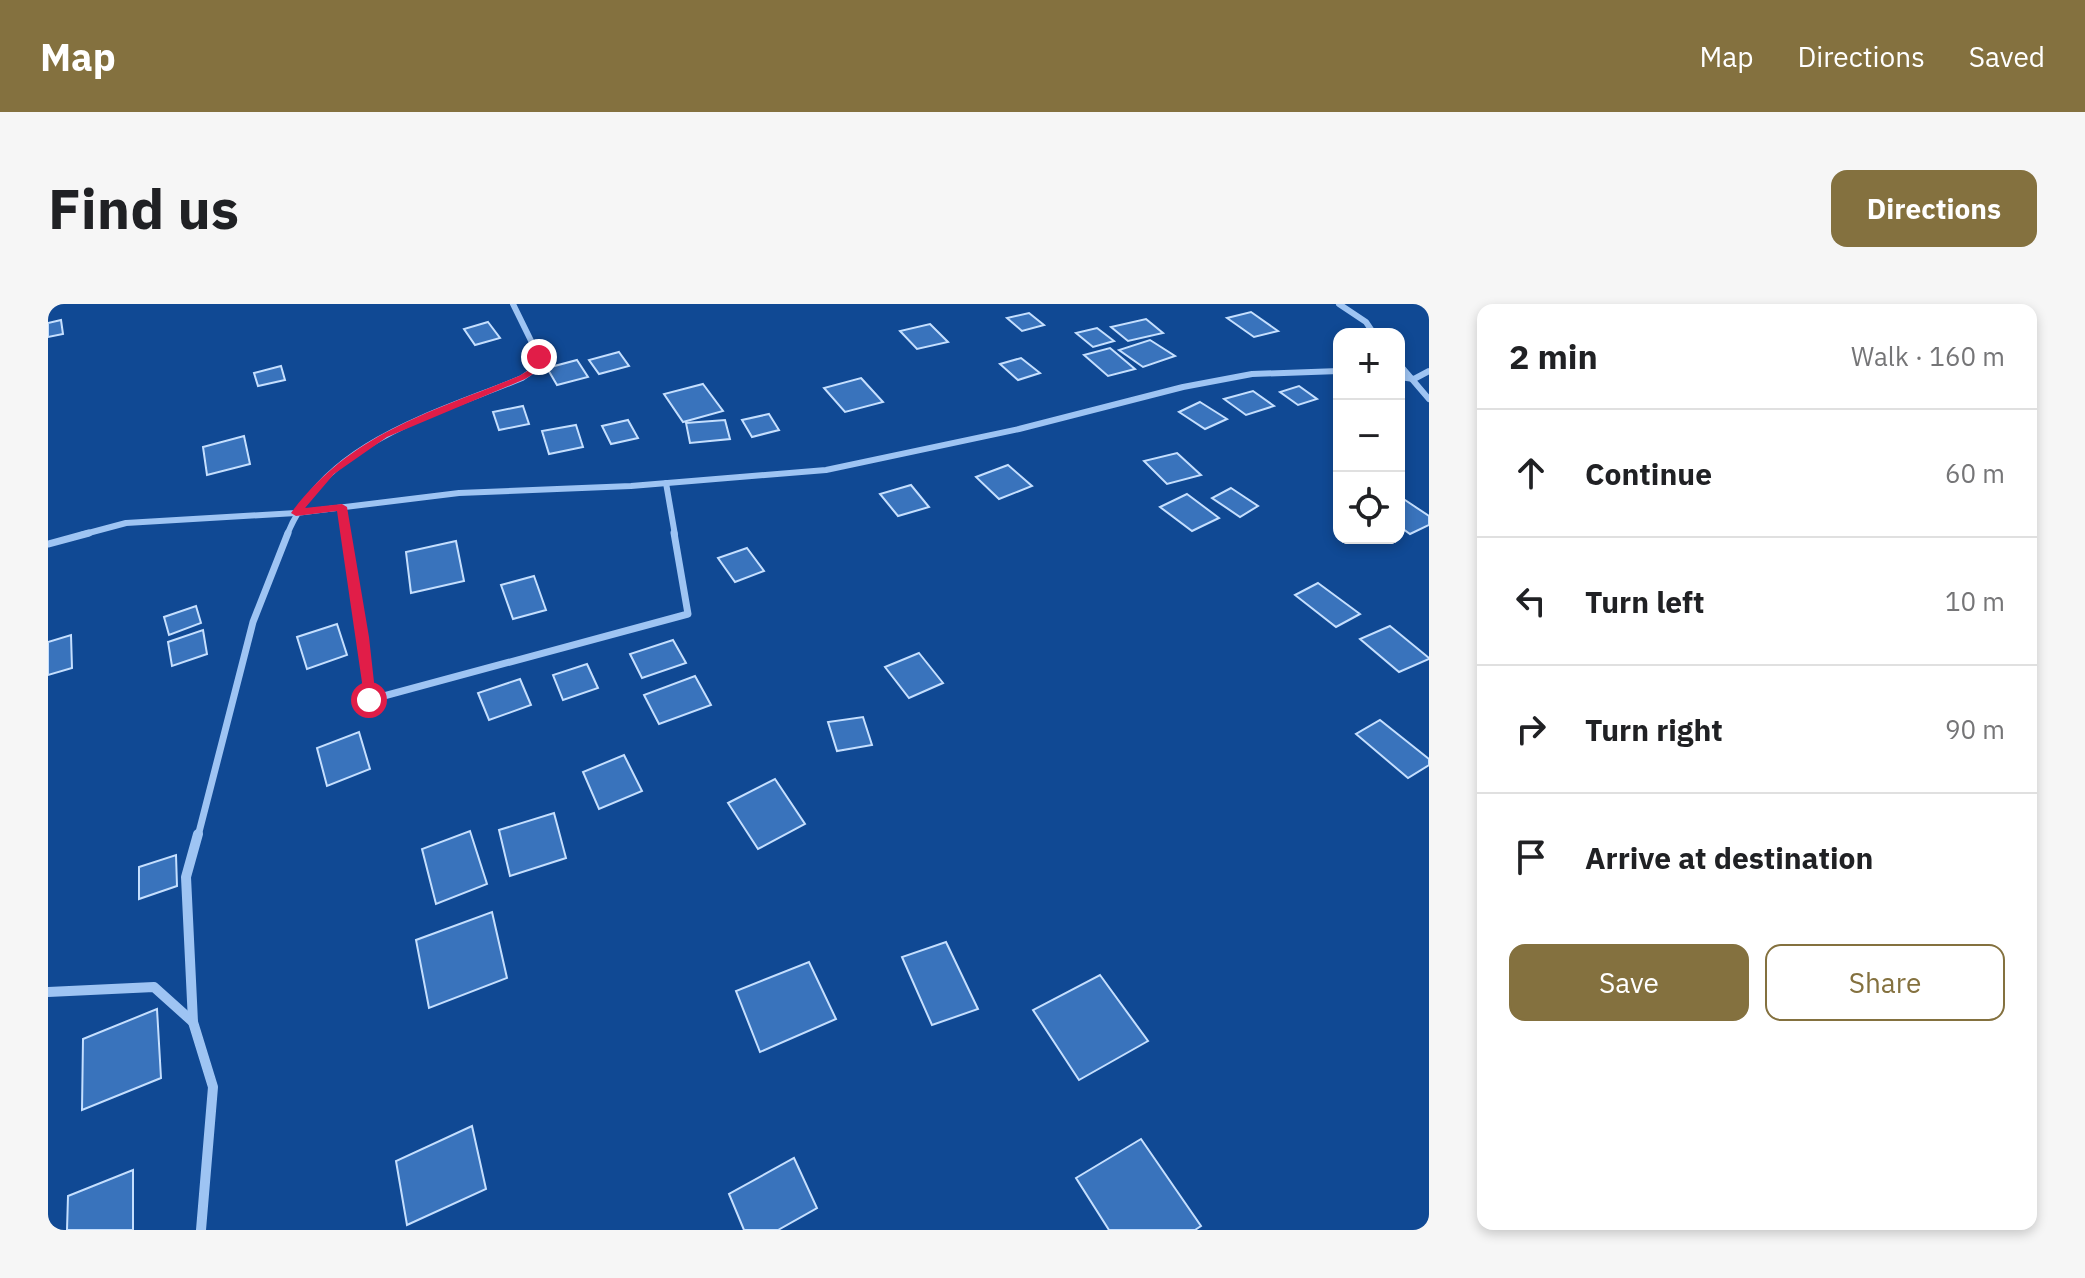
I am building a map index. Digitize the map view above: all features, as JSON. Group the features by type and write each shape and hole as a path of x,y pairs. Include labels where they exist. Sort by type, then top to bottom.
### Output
{"street":[{"path":"201,1230 213,1087 193,1022 186,877 253,622 296,513 331,472 384,435 474,399 532,371 539,357 513,304"},
{"path":"1339,304 1370,328"},
{"path":"1405,370 1429,399"},
{"path":"48,544 126,523 296,513 459,493 666,483 826,470 1019,429 1183,387 1252,374 1333,371"},
{"path":"1405,378 1414,379 1429,371"},
{"path":"342,507 363,637 369,700 688,614 666,483"},
{"path":"48,992 154,987 193,1022"}],"building":[{"path":"1251,312 1278,331 1254,337 1227,318"},
{"path":"1029,313 1044,325 1022,331 1007,318"},
{"path":"1146,319 1163,333 1128,341 1111,327"},
{"path":"61,320 63,334 48,337 48,323"},
{"path":"488,322 500,338 475,345 464,329"},
{"path":"930,324 948,342 917,349 900,331"},
{"path":"1097,328 1114,341 1093,347 1076,333"},
{"path":"1150,340 1175,356 1143,367 1119,350"},
{"path":"1110,348 1135,369 1108,376 1084,355"},
{"path":"619,352 629,366 599,374 589,360"},
{"path":"1021,358 1040,373 1018,380 1000,364"},
{"path":"577,360 588,377 557,385 547,368"},
{"path":"281,366 285,380 258,386 254,373"},
{"path":"861,378 883,402 845,412 824,388"},
{"path":"703,384 723,411 683,422 664,394"},
{"path":"1299,386 1317,399 1298,405 1280,392"},
{"path":"1253,391 1274,406 1246,415 1224,399"},
{"path":"1200,402 1227,419 1205,429 1179,412"},
{"path":"523,406 529,424 499,430 493,412"},
{"path":"769,414 779,430 752,437 742,420"},
{"path":"628,420 638,438 611,444 602,426"},
{"path":"725,420 730,439 690,443 686,423"},
{"path":"576,425 583,447 549,454 542,431"},
{"path":"244,436 250,464 207,475 203,447"},
{"path":"1177,453 1201,475 1167,484 1144,461"},
{"path":"1008,465 1032,486 999,499 976,477"},
{"path":"911,485 929,507 898,516 880,494"},
{"path":"1231,488 1258,506 1240,517 1212,498"},
{"path":"1187,494 1219,518 1192,531 1160,507"},
{"path":"1405,500 1429,516 1429,525 1410,534 1405,530"},
{"path":"456,541 464,581 411,593 406,552"},
{"path":"747,548 764,571 735,582 718,558"},
{"path":"534,576 546,610 513,619 501,585"},
{"path":"1318,583 1360,614 1336,627 1295,595"},
{"path":"196,606 201,623 169,635 164,617"},
{"path":"337,624 347,655 307,669 297,637"},
{"path":"1390,626 1429,659 1399,672 1360,639"},
{"path":"203,630 207,654 172,666 168,642"},
{"path":"71,635 72,668 48,675 48,642"},
{"path":"673,640 686,663 642,678 630,654"},
{"path":"919,653 943,683 909,698 885,667"},
{"path":"587,664 598,688 563,700 553,675"},
{"path":"695,676 711,705 659,724 644,695"},
{"path":"520,679 531,705 489,720 478,693"},
{"path":"863,717 872,745 837,751 828,722"},
{"path":"1380,720 1429,759 1429,765 1408,778 1356,734"},
{"path":"359,732 370,769 327,786 317,748"},
{"path":"624,755 642,791 599,809 583,772"},
{"path":"775,779 805,824 758,849 728,803"},
{"path":"554,813 566,858 510,876 499,830"},
{"path":"470,831 487,884 436,904 422,849"},
{"path":"176,855 177,886 139,899 139,867"},
{"path":"492,912 507,978 429,1008 416,940"},
{"path":"946,942 978,1009 932,1025 902,957"},
{"path":"809,962 836,1019 760,1052 736,991"},
{"path":"1100,975 1148,1041 1079,1080 1033,1010"},
{"path":"157,1009 161,1078 82,1110 83,1039"},
{"path":"472,1126 486,1189 407,1225 396,1161"},
{"path":"1141,1139 1201,1226 1195,1230 1109,1230 1076,1178"},
{"path":"794,1158 817,1208 778,1230 744,1230 729,1194"},
{"path":"133,1170 133,1230 67,1230 68,1196"}],"route":[{"path":"369,700 363,637 342,507 296,513 331,472 384,435 522,378 532,371 539,357"}]}
